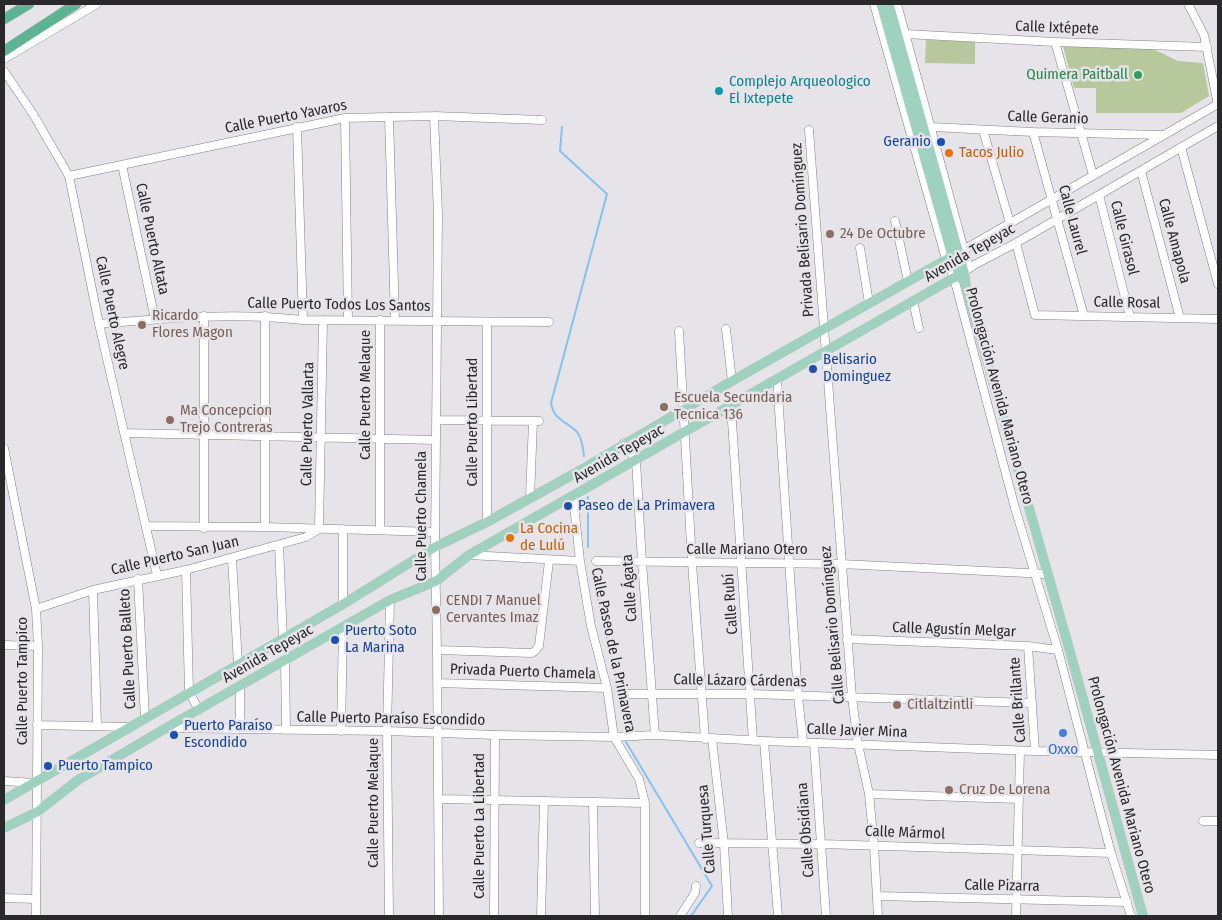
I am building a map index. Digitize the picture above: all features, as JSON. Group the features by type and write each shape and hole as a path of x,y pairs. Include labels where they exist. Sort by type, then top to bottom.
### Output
{"highway":[{"path":"4,19 29,4"},
{"path":"4,51 76,4"}],"main road":[{"name":"Prolongación Avenida Mariano Otero","path":"881,4 966,287 1143,916"},
{"name":"Prolongación Avenida Mariano Otero","path":"889,4 955,254"},
{"name":"Avenida Tepeyac","path":"4,800 342,605 434,547 486,522 581,470 624,443 955,254"},
{"name":"Avenida Tepeyac","path":"4,828 37,812 78,780 166,728 390,600 436,581 469,555 961,273"}],"street":[{"path":"4,59 98,4"},
{"name":"Prolongación Avenida Mariano Otero","path":"874,4 961,273 1015,508 1058,650 1111,852 1131,916"},
{"name":"Prolongación Avenida Mariano Otero","path":"897,4 931,127 955,254"},
{"path":"1188,4 1198,21 1207,47 1218,104"},
{"name":"Calle Ixtépete","path":"905,34 1055,42 1207,47"},
{"path":"1055,42 1093,175"},
{"name":"Calle Puerto Alegre","path":"4,71 33,114 69,176 99,324 157,575"},
{"name":"Avenida Tepeyac","path":"955,254 1218,104"},
{"name":"Calle Puerto Yavaros","path":"69,176 346,118 434,116 542,120"},
{"name":"Calle Puerto Chamela","path":"434,116 438,215 434,547 437,650 439,916"},
{"name":"Calle Puerto Melaque","path":"389,117 395,320"},
{"path":"346,118 348,320"},
{"name":"Avenida Tepeyac","path":"961,273 1218,126"},
{"path":"297,127 303,320"},
{"name":"Calle Geranio","path":"931,127 1164,135"},
{"name":"Privada Belisario Domínguez","path":"809,130 824,329"},
{"path":"983,130 1010,223"},
{"name":"Calle Laurel","path":"1033,132 1084,316"},
{"path":"1181,147 1218,284"},
{"name":"Calle Puerto Altata","path":"122,164 155,319"},
{"name":"Calle Amapola","path":"1141,171 1180,318"},
{"name":"Calle Girasol","path":"1099,195 1130,317"},
{"path":"895,221 908,281"},
{"name":"Calle Rosal","path":"1016,243 1035,315 1218,319"},
{"path":"860,248 869,303"},
{"path":"913,302 919,328"},
{"path":"204,316 204,528"},
{"name":"Calle Puerto Todos Los Santos","path":"99,324 204,316 265,316 303,320 549,322"},
{"path":"265,316 265,527"},
{"name":"Calle Puerto Vallarta","path":"320,528 323,320"},
{"name":"Calle Puerto Melaque","path":"380,320 380,530"},
{"name":"Calle Puerto Libertad","path":"486,322 486,522"},
{"path":"726,329 732,381"},
{"name":"Calle Belisario Domínguez","path":"824,329 852,697 858,744 869,794 878,916"},
{"name":"Calle Turquesa","path":"679,331 692,563 702,694 724,844 728,916"},
{"path":"777,379 798,696 803,742"},
{"name":"Calle Rubí","path":"731,406 753,740"},
{"path":"436,420 536,421 530,498"},
{"path":"124,433 436,440"},
{"path":"624,443 636,461"},
{"name":"Calle Puerto Tampico","path":"4,448 36,609 38,646 36,916"},
{"name":"Calle Ágata","path":"636,461 655,735"},
{"name":"Calle Paseo de la Primavera","path":"573,496 580,561 591,626 608,688 614,736 639,779 645,803 645,916"},
{"name":"Calle Puerto San Juan","path":"146,526 320,528 435,532"},
{"name":"Calle Puerto San Juan","path":"36,609 93,590 186,570 279,545 306,537 320,528"},
{"path":"342,529 342,605"},
{"path":"279,545 283,639"},
{"path":"469,555 580,561"},
{"path":"232,558 238,665"},
{"name":"Privada Puerto Chamela","path":"437,650 535,652 539,646 549,560"},
{"name":"Calle Mariano Otero","path":"596,561 841,564 1047,574"},
{"path":"186,570 189,692 199,710"},
{"name":"Calle Puerto Balleto","path":"138,579 146,718"},
{"path":"93,590 97,726"},
{"name":"Calle Puerto Melaque","path":"388,916 387,731 390,600"},
{"path":"341,731 343,627"},
{"name":"Calle Agustín Melgar","path":"847,639 1028,646 1058,650"},
{"path":"4,645 38,646"},
{"name":"Calle Brillante","path":"1028,646 1035,751"},
{"path":"285,661 286,730"},
{"name":"Privada Puerto Chamela","path":"437,684 608,688"},
{"path":"240,686 240,729"},
{"name":"Calle Lázaro Cárdenas","path":"628,694 751,694 1032,702"},
{"path":"37,725 129,727"},
{"name":"Calle Puerto Paraíso Escondido","path":"166,728 614,736"},
{"name":"Calle Puerto La Libertad","path":"494,735 494,916"},
{"name":"Calle Javier Mina","path":"614,736 655,735 814,743 1218,756"},
{"path":"764,741 778,916"},
{"name":"Calle Obsidiana","path":"814,743 826,916"},
{"path":"1016,916 1020,750"},
{"path":"4,781 36,782"},
{"path":"869,794 1019,799"},
{"path":"438,799 645,803"},
{"path":"541,916 544,801"},
{"path":"593,802 595,916"},
{"path":"1203,821 1218,821"},
{"name":"Calle Mármol","path":"699,843 821,844 1018,851 1111,852"},
{"path":"1117,872 1130,869"},
{"path":"680,916 695,893 696,886"},
{"name":"Calle Pizarra","path":"877,896 1127,902"},
{"path":"4,898 36,899"}],"green space":[{"path":"926,40 975,41 975,64 925,63"},
{"name":"Quimera Paitball","path":"1063,46 1153,49 1178,61 1203,63 1209,96 1181,113 1096,113 1096,88 1074,88"}],"waterway":[{"path":"562,127 560,151 607,194 551,403 555,414 579,434 584,456"},
{"path":"587,470 587,480"},
{"path":"588,497 588,547"},
{"path":"591,571 627,722"},
{"path":"626,742 712,886 691,916"}],"place":[{"name":"Quimera Paitball","path":"1138,75"},
{"name":"Complejo Arqueologico El Ixtepete","path":"719,91"},
{"name":"Geranio","path":"941,142"},
{"name":"Tacos Julio","path":"949,153"},
{"name":"24 De Octubre","path":"830,234"},
{"name":"Ricardo Flores Magon","path":"142,325"},
{"name":"Belisario Dominguez","path":"813,369"},
{"name":"Escuela Secundaria Tecnica 136","path":"664,407"},
{"name":"Ma Concepcion Trejo Contreras","path":"170,420"},
{"name":"Paseo de La Primavera","path":"568,506"},
{"name":"La Cocina de Lulú","path":"510,538"},
{"name":"CENDI 7 Manuel Cervantes Imaz","path":"436,610"},
{"name":"Puerto Soto La Marina","path":"335,640"},
{"name":"Citlaltzintli","path":"897,705"},
{"name":"Oxxo","path":"1063,733"},
{"name":"Puerto Paraíso Escondido","path":"174,735"},
{"name":"Puerto Tampico","path":"48,766"},
{"name":"Cruz De Lorena","path":"949,790"}]}
